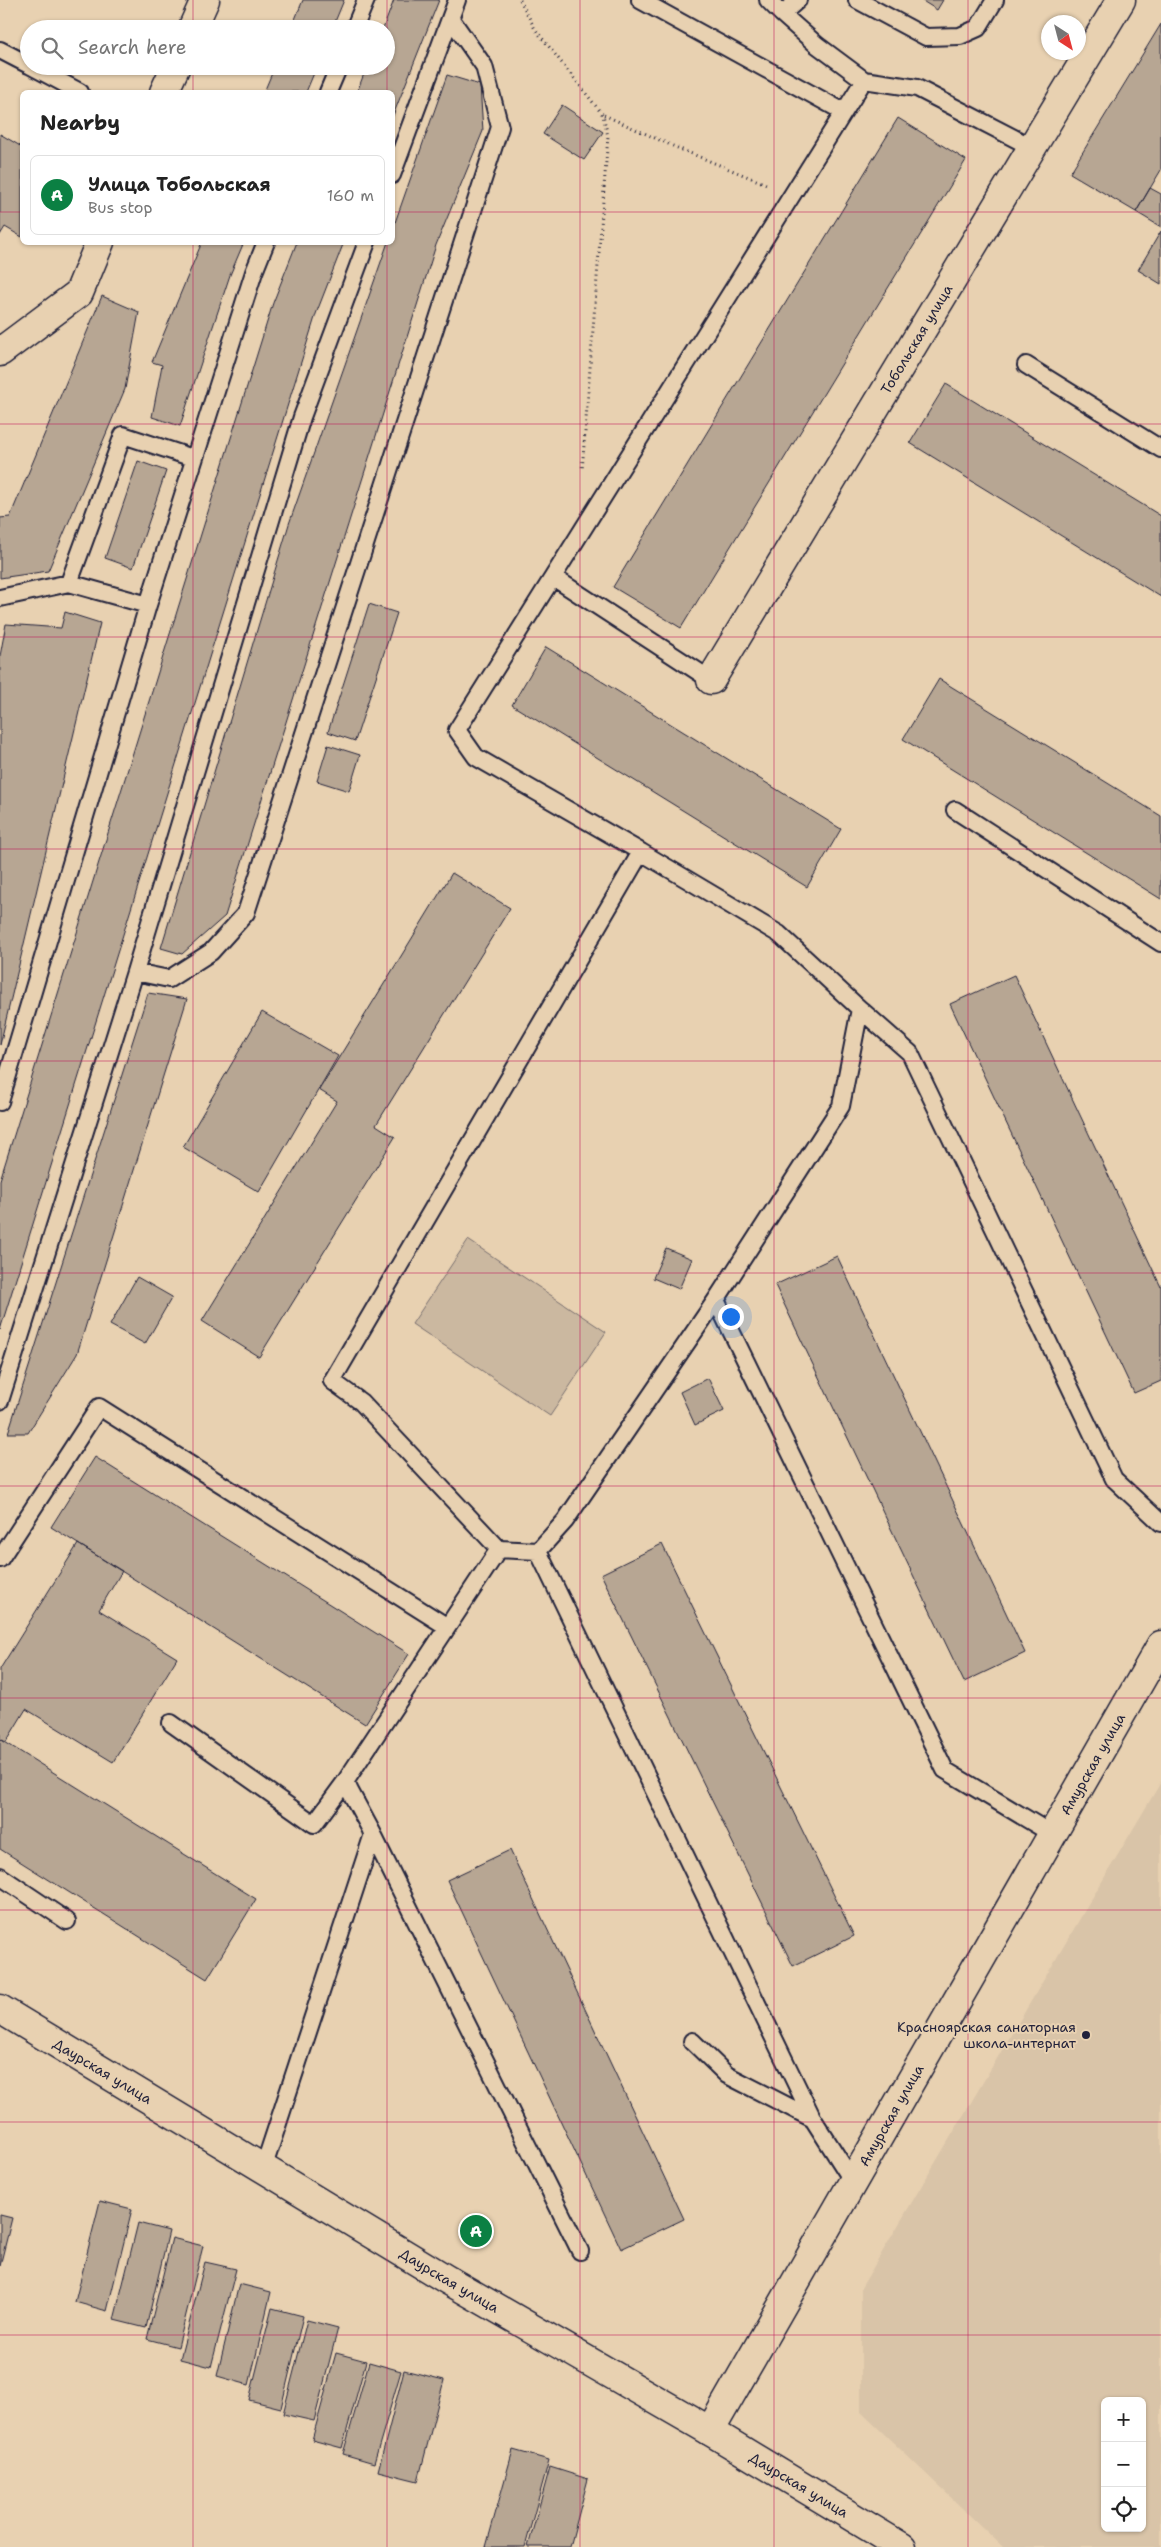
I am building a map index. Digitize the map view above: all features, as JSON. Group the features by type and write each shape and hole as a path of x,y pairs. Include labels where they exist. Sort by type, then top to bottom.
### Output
{"street":[{"path":"196,20 205,0"},
{"name":"Тобольская улица","path":"711,680 1121,0"},
{"path":"165,90 172,75"},
{"path":"0,352 79,293 99,245"},
{"name":"Амурская улица","path":"710,2431 852,2180 1161,1645"},
{"name":"Даурская улица","path":"0,2009 446,2279 710,2431 902,2547"}],"lane":[{"path":"358,20 366,0"},
{"path":"395,167 457,0"},
{"path":"640,0 844,112"},
{"path":"768,0 817,45 864,80 917,88 1033,148"},
{"path":"782,14 798,0"},
{"path":"856,0 926,37 960,36 978,28 995,0"},
{"path":"135,972 169,980 211,952 246,913 500,127 484,66 451,19"},
{"path":"0,50 20,61"},
{"path":"47,75 76,90"},
{"path":"329,90 335,75"},
{"path":"864,80 457,730 476,757 778,934 910,1052 1114,1479 1161,1523"},
{"path":"0,1102 193,458 254,272 265,245"},
{"path":"0,1401 135,972 302,417 366,245"},
{"path":"1026,365 1161,449"},
{"path":"69,582 123,435 193,458"},
{"path":"553,577 711,680"},
{"path":"0,598 69,582 148,605"},
{"path":"955,810 1161,944"},
{"path":"538,1551 499,1549 361,1402 332,1381 641,852"},
{"path":"538,1551 565,1521 716,1300 841,1106 860,1009"},
{"path":"716,1300 945,1770 1052,1834"},
{"path":"0,1559 99,1407 446,1626"},
{"path":"171,1723 314,1824 346,1782 446,1626 499,1549"},
{"path":"538,1551 813,2119 852,2180"},
{"path":"346,1782 580,2251"},
{"path":"263,2169 373,1834"},
{"path":"0,1876 68,1920"},
{"path":"692,2041 727,2075 813,2119"}],"path":[{"path":"520,0 535,29 603,115 608,136 580,478"},
{"path":"603,115 675,147 791,194"}],"shaded area":[{"path":"468,1240 606,1332 550,1416 412,1324"},
{"name":"Красноярская санаторная школа-интернат","path":"1161,1782 1161,2547 1003,2547 861,2412 861,2288"}],"building":[{"path":"303,0 344,0 336,20 295,20"},
{"path":"394,0 439,0 395,110 395,90 358,90 364,75 395,75 395,20 386,20"},
{"path":"921,0 943,0 937,10"},
{"path":"1161,24 1161,170 1136,212 1070,173"},
{"path":"271,75 313,75 307,90 265,90"},
{"path":"447,75 480,85 483,131 436,245 225,916 182,954 161,948 289,524 387,245 395,245 395,222"},
{"path":"562,105 603,132 584,160 543,134"},
{"path":"898,118 966,160 681,628 613,587"},
{"path":"0,134 20,146 20,236 5,227 0,235"},
{"path":"1150,188 1161,194 1161,227 1136,212"},
{"path":"1161,231 1161,284 1138,270"},
{"path":"201,245 243,245 230,275 180,426 152,417 162,365 152,362"},
{"path":"296,245 343,245 316,314 0,1330 0,1180 273,303"},
{"path":"102,296 139,312 125,389 48,571 0,578 0,518 10,517"},
{"path":"946,384 1161,516 1161,597 910,443"},
{"path":"138,461 166,471 133,568 105,558"},
{"path":"369,604 397,613 355,741 328,732"},
{"path":"65,612 100,623 0,1045 0,656 6,624 61,628"},
{"path":"546,647 841,829 807,887 512,705"},
{"path":"939,679 1161,816 1161,899 903,739"},
{"path":"328,745 360,755 349,791 317,781"},
{"path":"452,873 510,908 376,1125 395,1137 259,1357 202,1321 337,1101 319,1090"},
{"path":"1014,975 1161,1287 1161,1381 1134,1393 950,1004"},
{"path":"148,993 187,999 77,1354 28,1433 8,1433"},
{"path":"262,1012 338,1056 259,1192 183,1147"},
{"path":"666,1248 692,1259 679,1289 653,1278"},
{"path":"837,1256 1025,1653 964,1682 775,1285"},
{"path":"137,1277 172,1297 145,1344 110,1325"},
{"path":"708,1378 724,1411 695,1425 680,1392"},
{"path":"95,1457 409,1654 365,1724 51,1527"},
{"path":"78,1544 122,1571 99,1610 177,1658 113,1762 26,1709 6,1742 0,1739 0,1669"},
{"path":"662,1544 854,1936 793,1966 601,1574"},
{"path":"0,1739 256,1899 207,1979 0,1849"},
{"path":"510,1850 684,2219 621,2249 447,1880"},
{"path":"100,2201 132,2209 107,2311 75,2302"},
{"path":"0,2215 12,2218 0,2266"},
{"path":"138,2223 169,2231 146,2328 114,2320"},
{"path":"172,2238 203,2246 178,2347 147,2339"},
{"path":"205,2262 236,2269 211,2367 180,2359"},
{"path":"239,2284 271,2292 249,2385 217,2376"},
{"path":"272,2308 303,2316 281,2408 249,2400"},
{"path":"307,2320 338,2328 314,2421 283,2414"},
{"path":"336,2353 366,2361 342,2448 312,2440"},
{"path":"369,2362 401,2371 374,2463 343,2454"},
{"path":"404,2370 444,2380 418,2481 378,2471"},
{"path":"513,2450 549,2460 525,2547 486,2547"},
{"path":"550,2467 588,2479 570,2547 528,2547"}],"place":[{"name":"Красноярская санаторная школа-интернат","path":"1086,2035"},
{"name":"Улица Тобольская","path":"476,2231"}]}
